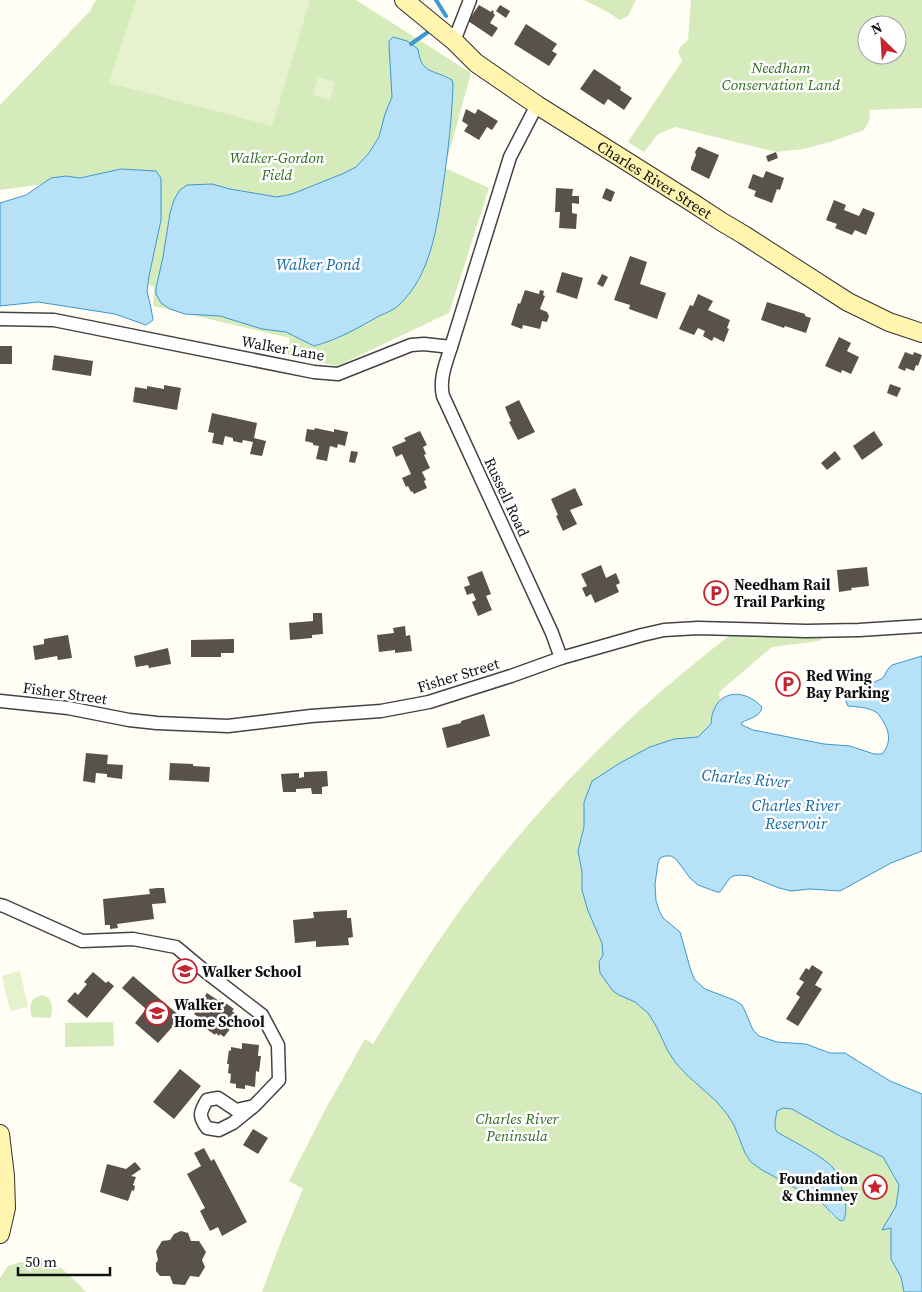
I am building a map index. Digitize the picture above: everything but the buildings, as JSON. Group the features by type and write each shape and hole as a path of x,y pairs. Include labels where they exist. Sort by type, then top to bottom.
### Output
{"street":[{"name":"Charles River Street","path":"404,0 454,41 476,63 537,105 848,302 889,322 922,333"},
{"path":"454,41 470,0"},
{"path":"451,347 510,157 537,105"},
{"name":"Walker Lane","path":"0,319 54,320 314,372 338,374 411,345 424,344 451,347"},
{"name":"Russell Road","path":"451,347 442,377 443,396 552,633 561,658"},
{"name":"Fisher Street","path":"0,701 68,708 129,720 157,723 214,726 243,724 381,711 412,706 446,697 561,658 664,630 698,628 806,631 922,626"},
{"path":"0,905 82,941 132,939 176,947 262,1015 278,1045 280,1080 254,1106"},
{"path":"0,1134 5,1176 6,1208 0,1234"}],"green space":[{"name":"Walker-Gordon Field","path":"96,0 356,0 471,73 445,168 489,188 449,313 337,366 287,355 290,338 153,306 154,287 22,238 52,183 0,190 0,105 90,11"},
{"path":"136,0 310,0 272,126 109,83"},
{"path":"584,0 636,0 628,16 620,20"},
{"name":"Needham Conservation Land","path":"691,0 922,0 922,108 869,110 869,121 864,130 803,149 776,152 675,127 658,134 644,152 628,142 682,61 678,52 681,46 688,40"},
{"path":"318,77 335,82 330,100 313,95"},
{"name":"Charles River Peninsula","path":"734,632 829,633 819,641 772,647 719,692 720,700 713,711 711,724 698,738 674,739 620,763 584,815 584,827 578,850 582,872 582,890 588,911 602,943 609,984 613,991 635,1002 648,1013 675,1062 727,1114 751,1162 825,1205 833,1217 844,1220 846,1203 833,1168 815,1154 777,1132 775,1125 777,1111 783,1108 792,1109 838,1135 883,1157 899,1184 896,1206 882,1230 891,1228 891,1259 901,1277 904,1292 262,1292 303,1189 289,1181 324,1112 365,1039 373,1044 461,909 546,804 641,709"},
{"path":"20,971 28,1007 10,1011 2,976"},
{"path":"42,995 46,996 50,1001 51,1017 32,1017 31,1004 35,998"},
{"path":"113,1022 114,1046 65,1047 65,1023"},
{"path":"33,1258 41,1258 55,1264 86,1292 0,1292 0,1278 8,1266"}],"water":[{"name":"Walker Pond","path":"393,37 407,41 418,49 425,67 452,80 453,84 448,148 435,234 419,280 410,293 392,310 339,337 314,346 286,332 262,329 220,316 185,314 170,309 161,303 156,294 156,288 170,213 179,191 187,185 212,184 277,197 292,194 356,167 369,153 379,137 392,97 389,41"},
{"path":"121,169 156,171 161,178 161,220 147,291 153,320 146,325 115,314 38,302 0,306 0,203 26,195 51,178 66,176 80,178"},
{"name":"Charles River Reservoir","path":"922,656 922,851 891,863 840,891 810,889 791,891 749,876 740,875 733,876 720,892 717,892 698,885 690,878 676,859 671,856 660,858 655,884 656,901 659,910 663,918 680,932 695,980 705,989 742,1005 753,1030 759,1036 777,1042 806,1044 830,1053 845,1053 890,1081 922,1094 922,1292 904,1292 901,1277 891,1259 891,1228 882,1230 896,1206 899,1185 883,1157 838,1135 792,1109 783,1108 777,1111 775,1125 777,1132 815,1154 835,1171 846,1210 844,1220 841,1221 819,1201 751,1162 727,1114 675,1062 648,1013 635,1002 613,991 600,973 599,962 603,955 602,943 588,911 582,890 582,872 578,851 584,827 584,802 592,781 650,747 674,739 698,737 711,724 716,705 729,695 745,696 754,700 762,707 757,715 741,723 753,730 824,744 850,746 874,754 882,754 887,746 888,738 887,729 881,717 869,709 848,706 844,696 846,693 860,689 883,678 892,665"}],"waterway":[{"path":"436,0 446,16"},
{"path":"411,44 428,32"}],"place":[{"name":"Needham Rail Trail Parking","path":"716,593"},
{"name":"Red Wing Bay Parking","path":"788,684"},
{"name":"Walker School","path":"185,971"},
{"name":"Walker Home School","path":"157,1013"},
{"name":"Foundation & Chimney","path":"875,1187"}],"water label":[{"name":"Charles River","path":"746,778"}]}
